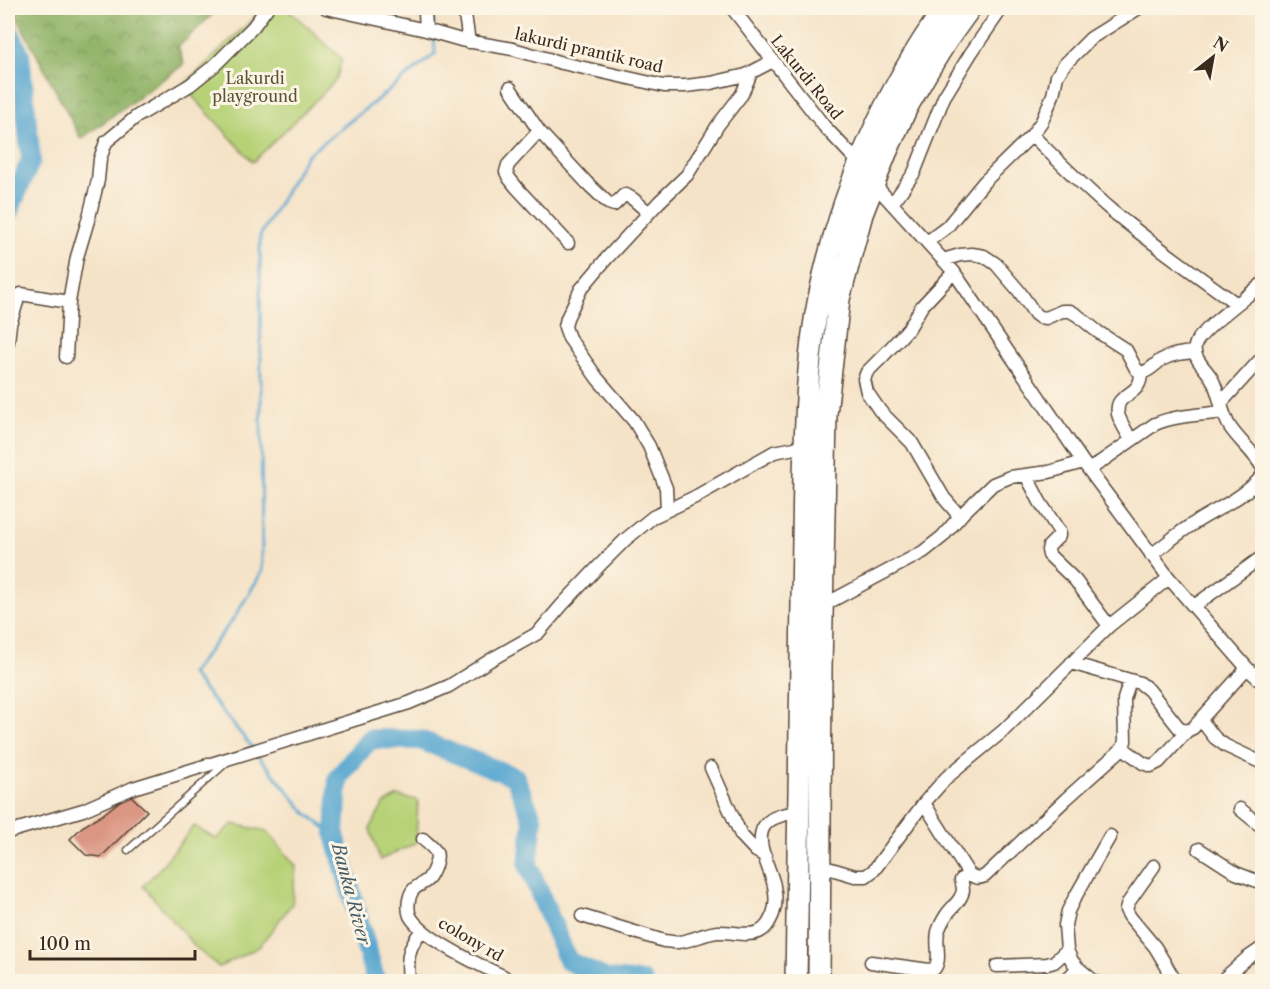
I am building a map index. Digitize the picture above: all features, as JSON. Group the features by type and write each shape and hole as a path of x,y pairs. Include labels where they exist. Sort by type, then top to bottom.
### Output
{"highway":[{"path":"796,978 806,403 819,300 843,207 873,132 924,37 945,8"},
{"path":"819,978 826,414 839,299 862,214 886,153 908,107 947,40 970,8"}],"street":[{"path":"66,357 69,302 77,257 89,218 98,180 100,159 106,142 136,117 190,85 215,65 253,27 267,8"},
{"name":"lakurdi prantik road","path":"326,8 450,38 513,49 562,63 664,86 711,83 746,75 772,61"},
{"path":"423,8 428,31"},
{"path":"464,8 469,42"},
{"name":"Lakurdi Road","path":"732,8 824,126 860,163"},
{"path":"892,204 914,173 944,97 1002,8"},
{"path":"927,242 947,227 984,182 1032,135 1042,121 1053,95 1057,76 1064,65 1091,38 1139,8"},
{"path":"667,510 666,488 649,446 634,421 597,378 569,338 565,327 581,289 607,258 687,175 718,125 742,94 751,73"},
{"path":"510,88 539,131 586,183 608,203 614,205 626,195 649,213"},
{"path":"539,131 515,156 506,172 508,178 568,243"},
{"path":"1032,135 1064,168 1112,210 1167,254 1238,304"},
{"path":"874,184 954,272 1086,466 1169,578 1247,668 1263,682"},
{"path":"944,260 960,255 984,256 996,264 1035,314 1046,318 1062,311 1070,311 1126,351 1141,374"},
{"path":"954,272 922,306 909,328 867,372 864,379 867,392 880,411 912,443 944,498 958,514 963,513"},
{"path":"1263,285 1205,332 1196,344 1194,352 1211,378 1230,427 1263,467"},
{"path":"8,342 13,314 21,294 69,302"},
{"path":"1141,374 1167,357 1194,352"},
{"path":"822,606 923,552 942,537 993,484 1010,477 1086,466 1155,424 1222,407 1259,362"},
{"path":"1131,440 1118,414 1119,404 1136,388 1141,374"},
{"path":"8,832 83,810 133,789 409,703 449,686 538,633 626,539 653,518 774,452 805,446"},
{"path":"1026,475 1059,531 1059,536 1048,550 1049,555 1075,580 1109,626"},
{"path":"1152,555 1191,525 1255,485 1263,476"},
{"path":"1194,606 1263,557"},
{"path":"821,866 855,876 866,876 874,870 924,803 946,778 1003,731 1109,626 1169,578"},
{"path":"1071,663 1140,683 1149,690 1180,729 1187,731"},
{"path":"1123,748 1143,763 1151,766 1159,762 1187,731 1201,720 1247,668"},
{"path":"924,803 968,873 973,877 985,876 1123,748 1125,741 1124,699 1130,680"},
{"path":"1201,720 1215,738 1226,746 1263,762"},
{"path":"711,768 741,835 756,851 765,856"},
{"path":"1240,809 1263,827"},
{"path":"582,916 671,942 684,941 719,931 747,934 758,932 766,928 775,908 775,888 760,839 762,830 767,822 775,818 798,812"},
{"path":"1090,980 1072,961 1067,950 1065,925 1068,911 1110,836"},
{"name":"colony rd","path":"423,839 435,850 437,860 428,880 414,889 409,900 409,913 422,930 432,938 503,980"},
{"path":"1199,849 1236,873 1263,883"},
{"path":"1154,866 1128,903 1126,910 1155,947 1176,981"},
{"path":"871,962 934,969 938,965 936,948 942,922 961,896 963,890 961,880 968,873"},
{"name":"colony rd","path":"409,981 407,961 415,940 422,930"},
{"path":"1220,981 1263,948"},
{"path":"996,966 1047,964 1054,962 1067,950"},
{"path":"1064,981 1078,968"}],"lane":[{"path":"128,850 231,759"}],"green space":[{"path":"12,8 218,8 178,47 184,64 81,139"},
{"name":"Lakurdi playground","path":"264,8 287,8 342,59 336,80 253,162 183,86"},
{"path":"397,796 418,800 416,843 380,860 370,829 383,805"},
{"path":"233,824 267,831 296,866 292,904 259,947 219,967 197,949 143,886 194,826 216,839"}],"building":[{"path":"129,794 147,811 101,857 86,855 70,839 82,827 101,816"}],"waterway":[{"path":"432,8 434,30"},
{"name":"Banka River","path":"8,29 20,55 31,160 8,213"},
{"path":"252,747 191,674 234,618 262,572 260,236 306,156 435,54 434,36"},
{"name":"Banka River","path":"376,982 335,835 338,778 370,739 420,740 515,777 533,820 528,865 568,961 607,979 643,982"},
{"path":"256,753 306,813 335,835"}]}
